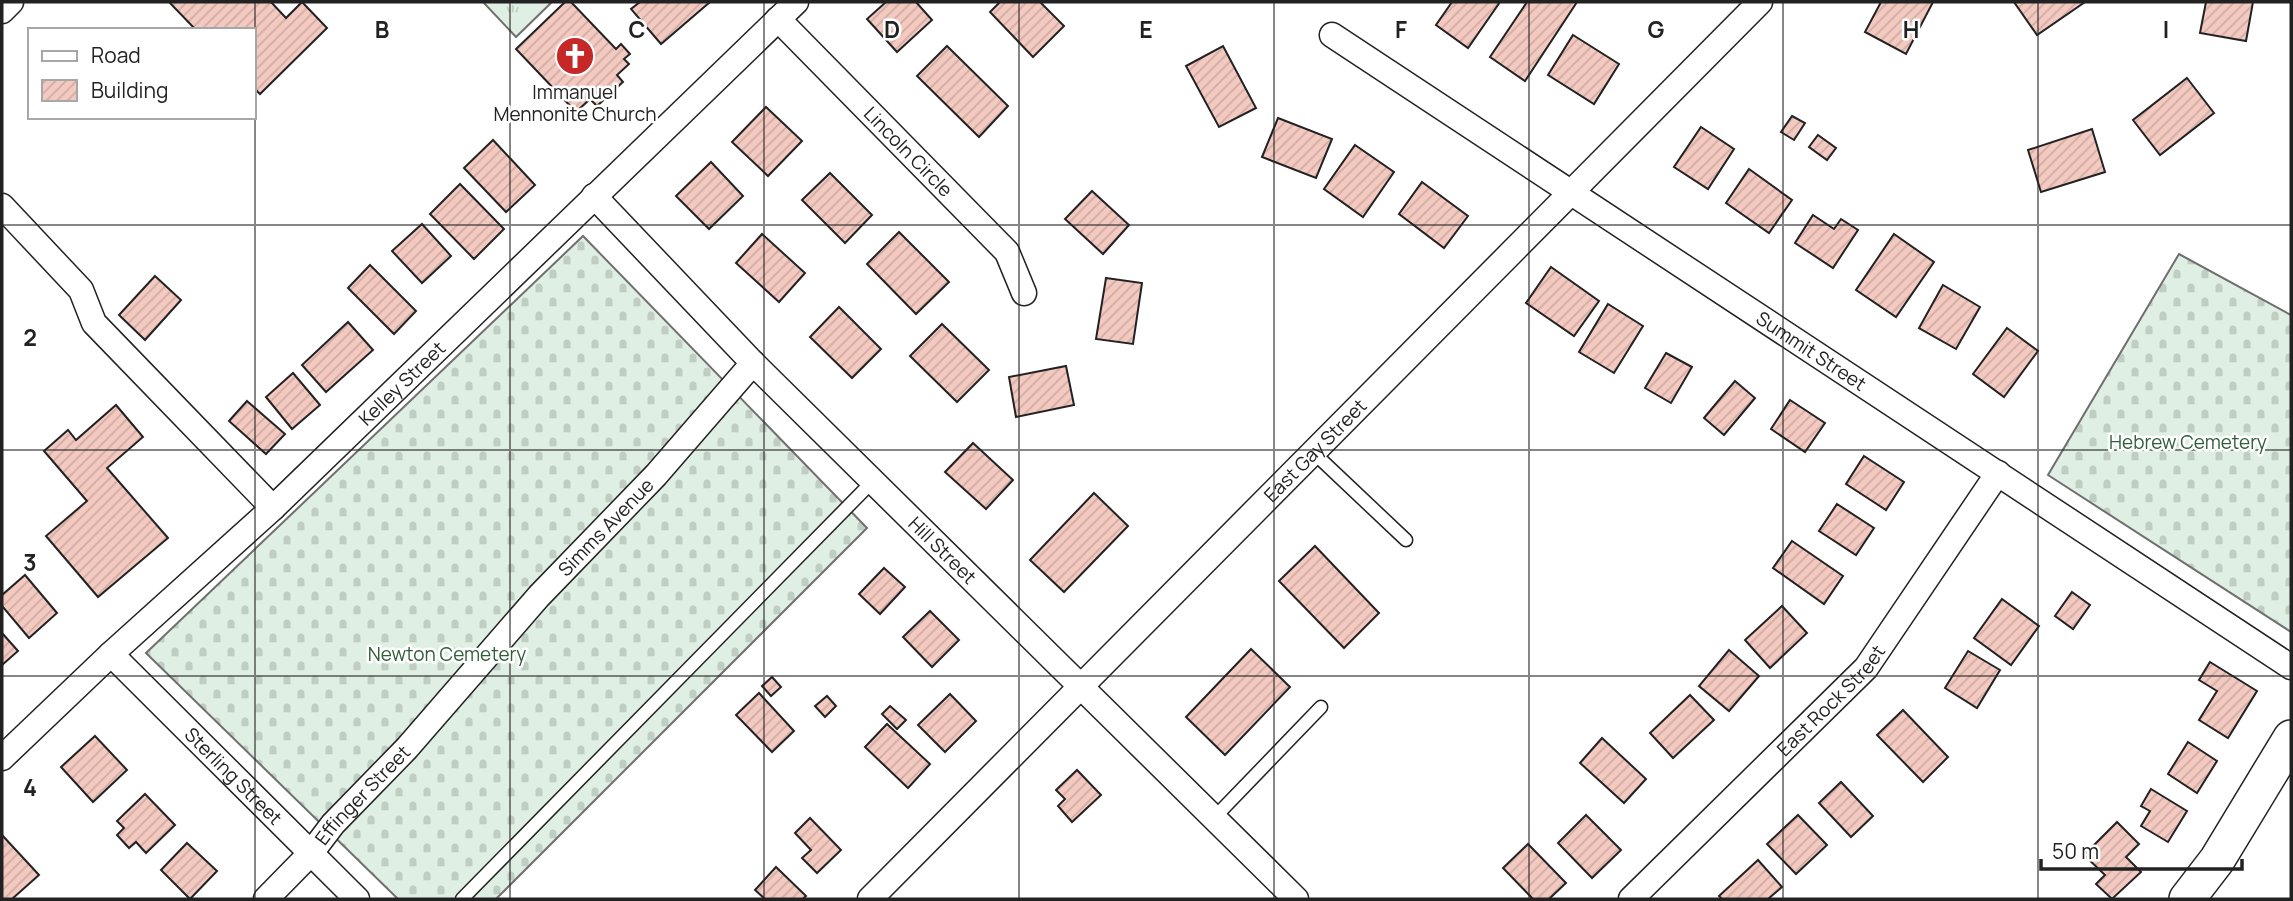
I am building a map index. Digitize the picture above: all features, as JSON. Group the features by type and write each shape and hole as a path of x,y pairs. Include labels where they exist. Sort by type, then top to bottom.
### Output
{"street":[{"path":"2,11 11,2"},
{"name":"Kelley Street","path":"2,758 111,654 272,508 796,2"},
{"name":"East Gay Street","path":"870,899 1760,2"},
{"name":"Lincoln Circle","path":"778,19 1007,252 1024,293"},
{"name":"Summit Street","path":"1332,35 2291,667"},
{"name":"Hill Street","path":"594,196 753,363 1296,899"},
{"path":"2,206 81,290 94,323 272,508"},
{"name":"Simms Avenue","path":"458,689 539,596 656,475 753,363"},
{"name":"East Rock Street","path":"1631,899 1866,668 1998,473"},
{"name":"Sterling Street","path":"111,654 357,899"},
{"name":"Effinger Street","path":"266,899 312,853 333,824 407,748 458,689"},
{"path":"2187,899 2217,860 2291,738"}],"lane":[{"path":"1314,453 1406,540"},
{"path":"462,899 873,481"},
{"path":"1214,818 1321,707"}],"green space":[{"path":"483,2 552,2 516,37"},
{"name":"Newton Cemetery","path":"583,236 867,528 496,899 398,899 146,653"},
{"name":"Hebrew Cemetery","path":"2179,254 2291,315 2291,632 2048,475"}],"building":[{"path":"169,2 271,2 286,18 302,2 327,28 260,94 256,90 256,28 194,28"},
{"name":"Immanuel Mennonite Church","path":"565,2 571,2 616,49 621,44 630,54 624,59 629,64 617,75 623,82 597,106 590,99 576,112 516,49"},
{"path":"640,2 710,2 661,44 631,9"},
{"path":"886,2 916,2 932,20 897,52 867,19"},
{"path":"1000,2 1040,2 1064,26 1033,57 990,12"},
{"path":"1452,2 1500,2 1468,48 1436,25"},
{"path":"1527,2 1577,2 1525,81 1490,57"},
{"path":"1881,2 1933,2 1906,54 1865,32"},
{"path":"2014,2 2085,2 2037,35"},
{"path":"2206,2 2253,2 2246,41 2200,33"},
{"path":"1573,35 1619,64 1594,104 1548,75"},
{"path":"947,46 1008,106 979,137 917,76"},
{"path":"1223,46 1256,108 1219,127 1186,66"},
{"path":"2187,78 2214,113 2160,155 2133,120"},
{"path":"766,107 802,141 768,176 732,142"},
{"path":"1792,116 1805,123 1794,140 1781,132"},
{"path":"1278,118 1332,139 1316,178 1262,157"},
{"path":"1701,127 1734,149 1708,189 1674,167"},
{"path":"2092,129 2105,172 2041,192 2028,150"},
{"path":"1818,135 1836,148 1827,160 1809,147"},
{"path":"493,140 535,185 506,212 464,168"},
{"path":"1355,145 1394,172 1363,217 1324,189"},
{"path":"711,162 743,196 709,229 676,196"},
{"path":"1749,169 1792,200 1769,233 1726,203"},
{"path":"830,173 872,215 845,243 802,200"},
{"path":"1422,182 1468,216 1444,248 1399,214"},
{"path":"460,184 504,229 474,259 430,214"},
{"path":"1092,191 1129,225 1103,254 1065,219"},
{"path":"1813,215 1834,229 1841,219 1858,230 1833,268 1795,243"},
{"path":"422,224 451,256 422,283 392,251"},
{"path":"899,232 949,282 916,314 867,264"},
{"path":"762,234 805,273 779,302 736,263"},
{"path":"1894,234 1934,262 1896,317 1856,290"},
{"path":"370,265 416,311 394,334 348,288"},
{"path":"1551,267 1599,301 1574,336 1526,303"},
{"path":"155,276 181,300 145,340 119,315"},
{"path":"1106,278 1142,283 1133,344 1096,339"},
{"path":"1943,285 1980,307 1956,349 1919,328"},
{"path":"1608,304 1643,326 1614,373 1579,352"},
{"path":"839,307 881,349 852,378 810,337"},
{"path":"348,322 373,350 326,392 302,365"},
{"path":"942,324 989,370 957,402 910,356"},
{"path":"2007,328 2038,351 2004,397 1973,374"},
{"path":"1666,353 1692,367 1671,403 1645,388"},
{"path":"1066,366 1074,405 1016,417 1009,377"},
{"path":"293,373 320,405 292,429 266,397"},
{"path":"1735,381 1755,398 1724,435 1704,418"},
{"path":"1790,400 1825,423 1805,452 1771,429"},
{"path":"247,401 285,434 266,454 229,421"},
{"path":"116,405 143,437 107,468 168,538 98,597 46,536 87,501 44,451 68,430 76,440"},
{"path":"973,443 1013,480 986,509 945,472"},
{"path":"1864,456 1904,482 1886,510 1846,484"},
{"path":"1094,493 1128,526 1064,592 1030,560"},
{"path":"1837,504 1874,528 1856,555 1819,531"},
{"path":"1792,541 1843,576 1824,604 1773,568"},
{"path":"1315,546 1379,613 1344,648 1279,581"},
{"path":"884,568 905,587 880,614 859,594"},
{"path":"25,575 57,613 29,638 2,606 2,595"},
{"path":"2072,592 2090,605 2073,629 2055,616"},
{"path":"2002,599 2039,626 2011,665 1974,638"},
{"path":"1782,606 1807,633 1770,668 1745,640"},
{"path":"930,611 959,640 932,667 903,637"},
{"path":"2,633 18,651 2,665"},
{"path":"1251,649 1290,687 1225,755 1186,717"},
{"path":"1729,650 1759,676 1729,711 1699,686"},
{"path":"1968,651 2000,670 1977,708 1945,688"},
{"path":"2210,662 2257,691 2228,738 2199,720 2217,691 2199,680"},
{"path":"772,677 781,687 771,696 762,686"},
{"path":"759,693 794,731 772,752 736,715"},
{"path":"950,694 976,721 945,752 918,725"},
{"path":"1690,695 1714,720 1673,758 1650,733"},
{"path":"827,696 836,706 825,717 815,706"},
{"path":"890,706 906,720 897,729 882,714"},
{"path":"1903,710 1948,757 1923,782 1877,735"},
{"path":"887,724 930,764 908,788 865,747"},
{"path":"95,736 127,770 93,802 61,767"},
{"path":"1602,738 1646,779 1624,803 1580,763"},
{"path":"2188,742 2217,761 2197,793 2168,774"},
{"path":"1077,770 1101,795 1072,822 1058,806 1065,799 1056,790"},
{"path":"1841,782 1873,816 1851,837 1819,803"},
{"path":"2151,789 2187,811 2168,842 2141,826 2150,811 2141,806"},
{"path":"145,794 175,825 146,853 136,842 129,848 117,835 124,828 117,821"},
{"path":"1586,815 1621,850 1592,878 1558,843"},
{"path":"1798,815 1827,845 1796,874 1767,844"},
{"path":"810,818 841,850 817,873 802,858 811,850 795,833"},
{"path":"2117,822 2139,844 2126,857 2141,872 2112,899 2096,884 2105,875 2084,855"},
{"path":"2,835 39,875 12,899 2,899"},
{"path":"187,843 217,871 190,899 161,870"},
{"path":"1528,844 1566,883 1549,899 1533,899 1503,868"},
{"path":"1758,860 1782,887 1768,899 1722,899 1719,896"},
{"path":"776,867 806,896 803,899 765,899 755,890"}],"place":[{"name":"Immanuel Mennonite Church","path":"575,56"}]}
